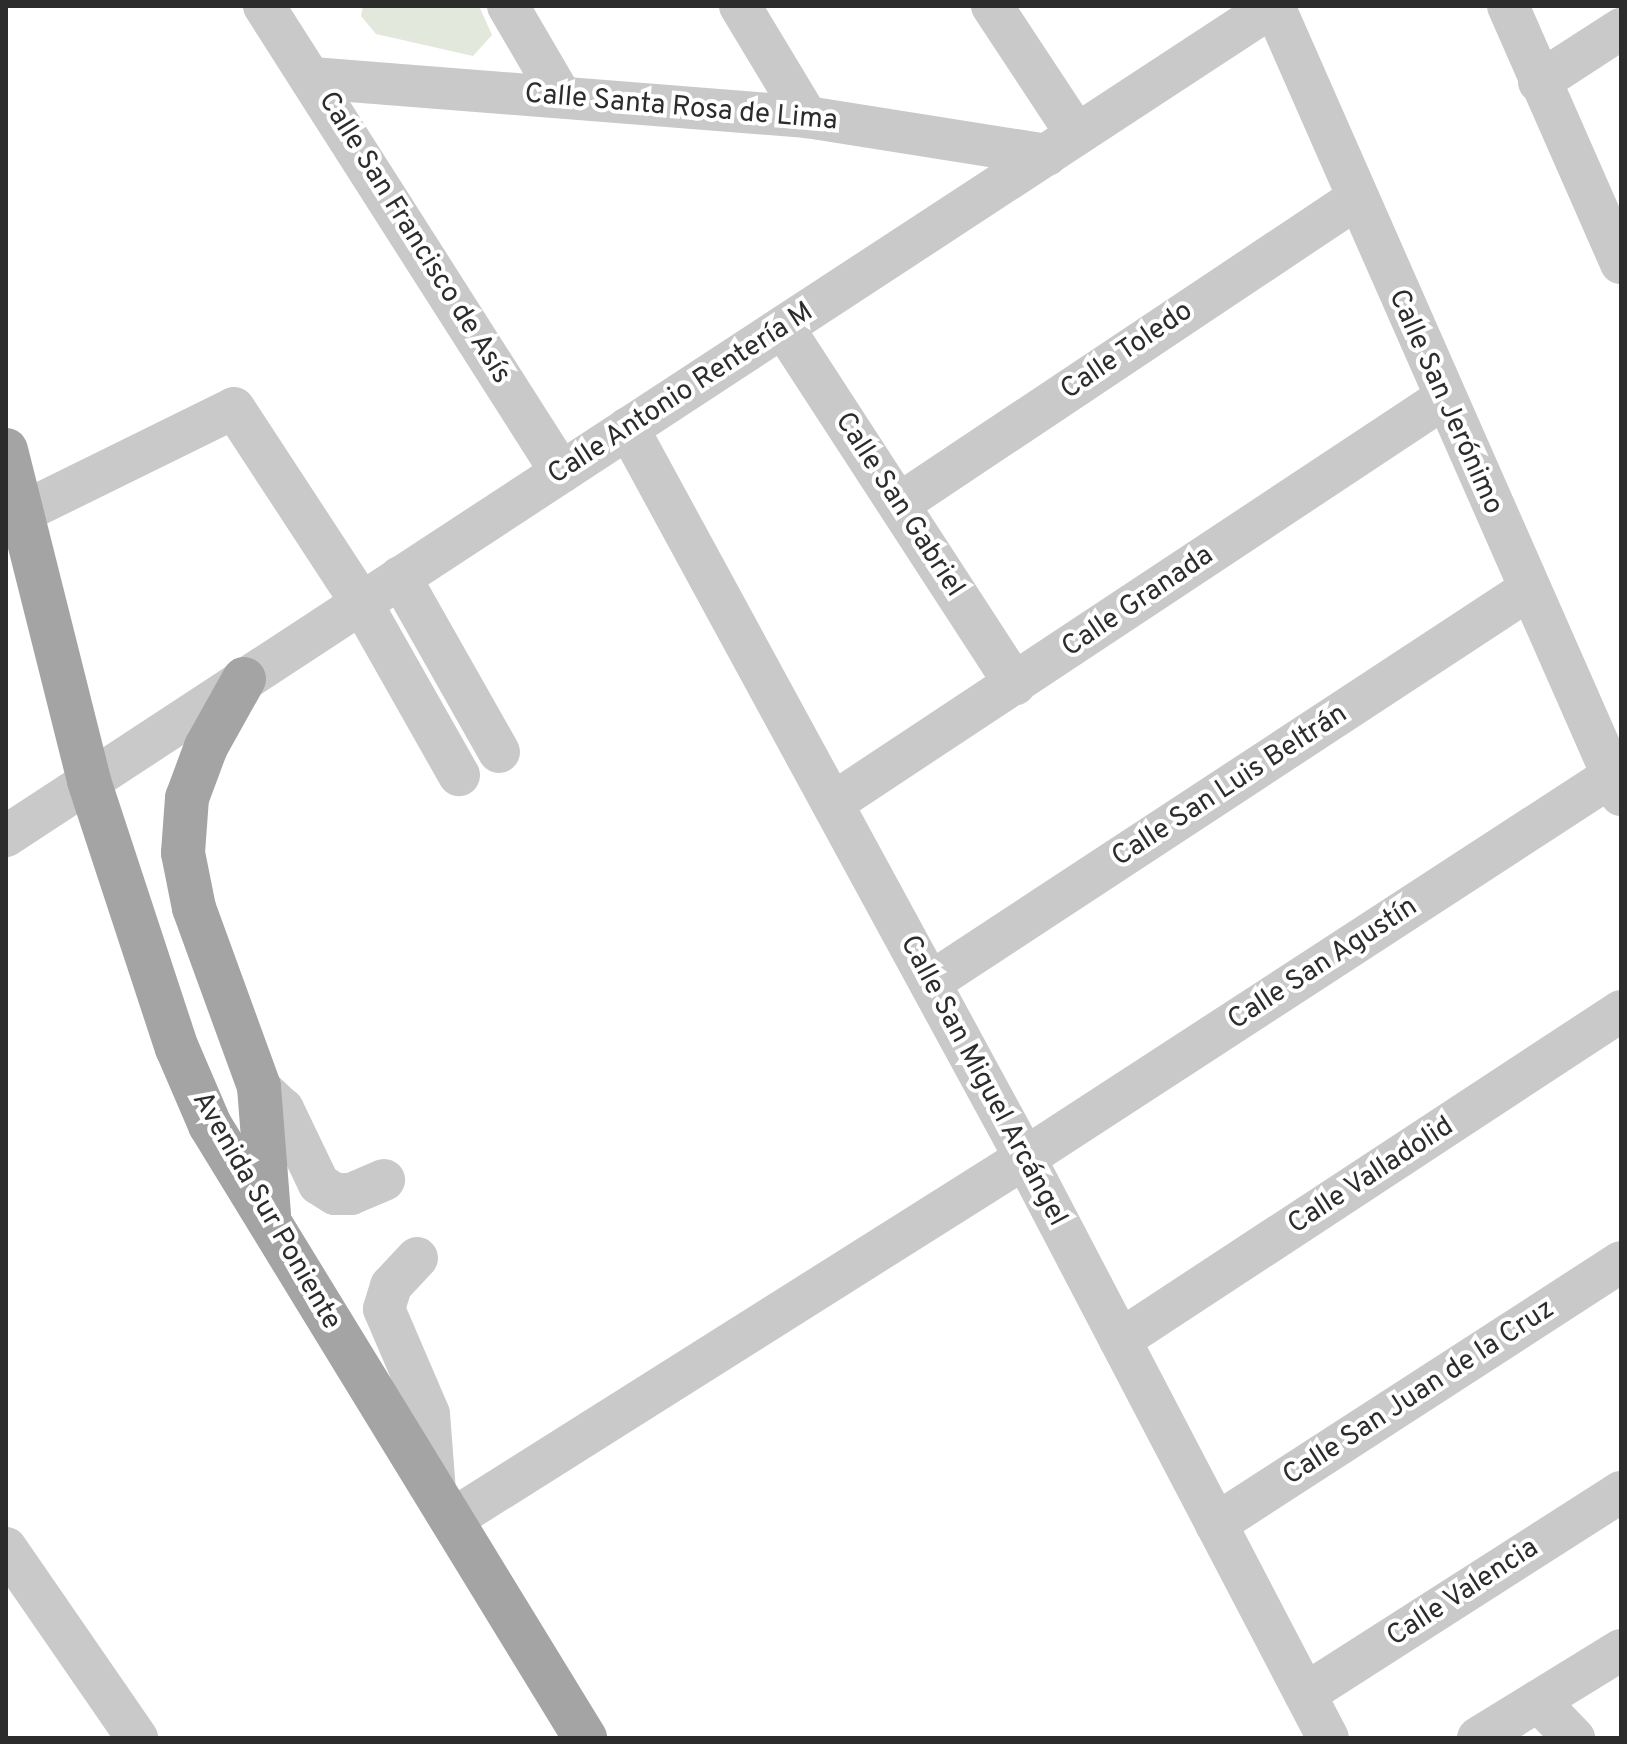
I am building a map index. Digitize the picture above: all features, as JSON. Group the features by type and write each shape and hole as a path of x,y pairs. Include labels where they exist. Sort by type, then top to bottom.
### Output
{"main road":[{"name":"Avenida Sur Poniente","path":"12,486 89,781 177,1048 210,1125 585,1738"},
{"path":"244,679 206,747 187,798 183,853 194,908 259,1087 269,1222"}],"street":[{"name":"Calle San Francisco de Asís","path":"264,6 561,472"},
{"path":"508,6 560,95"},
{"path":"740,6 807,117"},
{"path":"992,6 1062,145"},
{"path":"1508,6 1621,263"},
{"name":"Calle Antonio Rentería M","path":"89,781 1062,145 1259,10"},
{"name":"Calle San Jerónimo","path":"1259,10 1356,199 1528,590 1618,780"},
{"path":"1539,82 1621,29"},
{"name":"Calle Santa Rosa de Lima","path":"312,78 560,95 807,117 1062,145"},
{"name":"Calle Toledo","path":"899,504 1356,199"},
{"name":"Calle San Gabriel","path":"783,327 1015,684"},
{"name":"Calle Granada","path":"833,803 1443,399"},
{"path":"12,486 234,408 361,602 459,775"},
{"name":"Calle San Miguel Arcángel","path":"628,428 931,982 1328,1738"},
{"path":"400,577 499,752"},
{"name":"Calle San Luis Beltrán","path":"931,982 1528,590"},
{"name":"Calle San Agustín","path":"443,1506 1025,1158 1618,780"},
{"path":"6,836 89,781"},
{"name":"Calle Valladolid","path":"1120,1340 1621,1011"},
{"path":"259,1087 283,1109 319,1184 335,1194 351,1194 384,1180"},
{"path":"417,1258 391,1286 384,1309 429,1414 443,1506"},
{"name":"Calle San Juan de la Cruz","path":"1216,1524 1621,1262"},
{"name":"Calle Valencia","path":"1305,1694 1621,1492"},
{"path":"10,1561 137,1738"},
{"path":"1478,1738 1621,1650"},
{"path":"1538,1701 1574,1738"}],"shaded area":[{"path":"363,6 479,6 492,35 473,56 376,34 361,16"}]}
